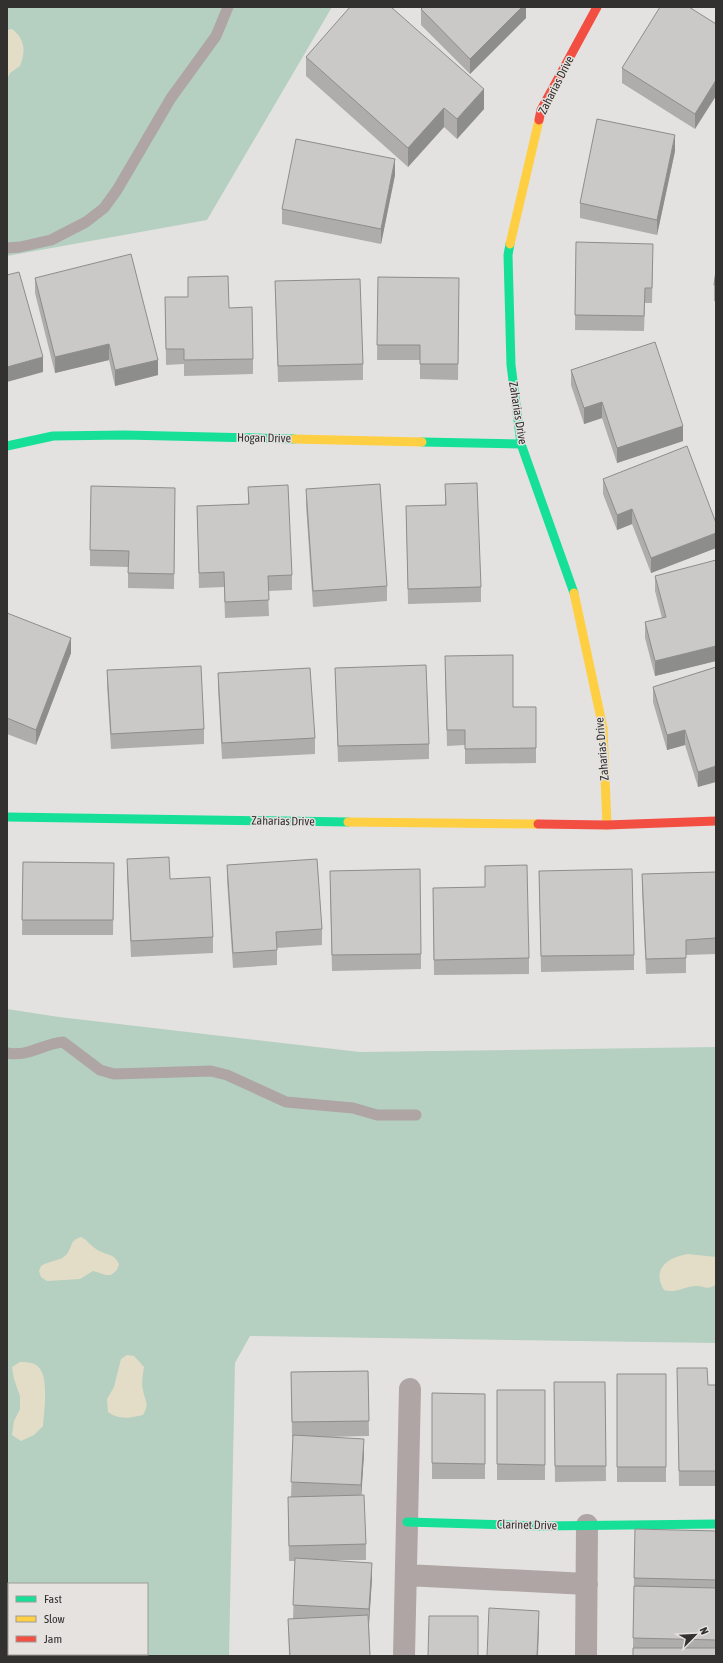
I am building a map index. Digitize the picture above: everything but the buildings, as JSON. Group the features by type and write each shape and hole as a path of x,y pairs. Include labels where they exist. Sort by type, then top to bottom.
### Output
{"street":[{"name":"Zaharias Drive","path":"597,7 541,110 508,255 510,365 521,444 576,600 603,728 607,825"},
{"name":"Hogan Drive","path":"7,446 54,436 124,435 521,444"},
{"name":"Zaharias Drive","path":"7,817 607,825 716,820"},
{"path":"404,1656 410,1389"},
{"name":"Clarinet Drive","path":"407,1522 541,1526 716,1524"},
{"path":"586,1656 587,1525"},
{"path":"406,1576 587,1584"}],"lane":[{"path":"7,248 20,247 52,240 86,222 104,208 117,190 171,98 216,36 228,7"},
{"path":"7,1053 22,1054 54,1043 62,1042 100,1070 114,1074 211,1071 227,1075 286,1102 353,1108 377,1115 416,1115"}],"green space":[{"path":"7,7 332,7 207,220 7,256"},
{"path":"7,1009 59,1017 360,1052 716,1047 716,1343 250,1336 235,1363 229,1656 7,1656"}],"sand":[{"path":"12,29 20,37 24,50 20,66 10,73 7,79 7,30"},
{"path":"81,1237 96,1249 112,1256 117,1260 119,1264 117,1270 111,1275 93,1271 80,1279 47,1281 41,1277 39,1271 41,1266 65,1256 73,1242"},
{"path":"688,1254 716,1257 716,1285 708,1288 694,1286 673,1291 664,1290 660,1283 659,1276 664,1265 674,1258"},
{"path":"127,1355 134,1356 144,1367 142,1388 147,1405 143,1415 125,1418 112,1415 108,1412 107,1399 114,1387 121,1359"},
{"path":"20,1362 32,1363 36,1365 40,1369 45,1384 43,1426 34,1435 21,1441 12,1435 14,1421 20,1409 20,1396 14,1379 12,1367"}],"traffic: fast":[{"path":"510,244 508,255 511,365 521,444 574,593"},
{"path":"7,446 53,436 124,435 294,439"},
{"path":"422,442 521,444"},
{"path":"7,817 348,822"},
{"path":"407,1522 541,1526 716,1524"}],"traffic: slow":[{"path":"510,244 539,120"},
{"path":"294,439 422,442"},
{"path":"574,593 603,728 607,825"},
{"path":"348,822 538,824"}],"traffic: jam":[{"path":"539,120 541,110 597,7"},
{"path":"538,824 607,825 716,821"}]}
